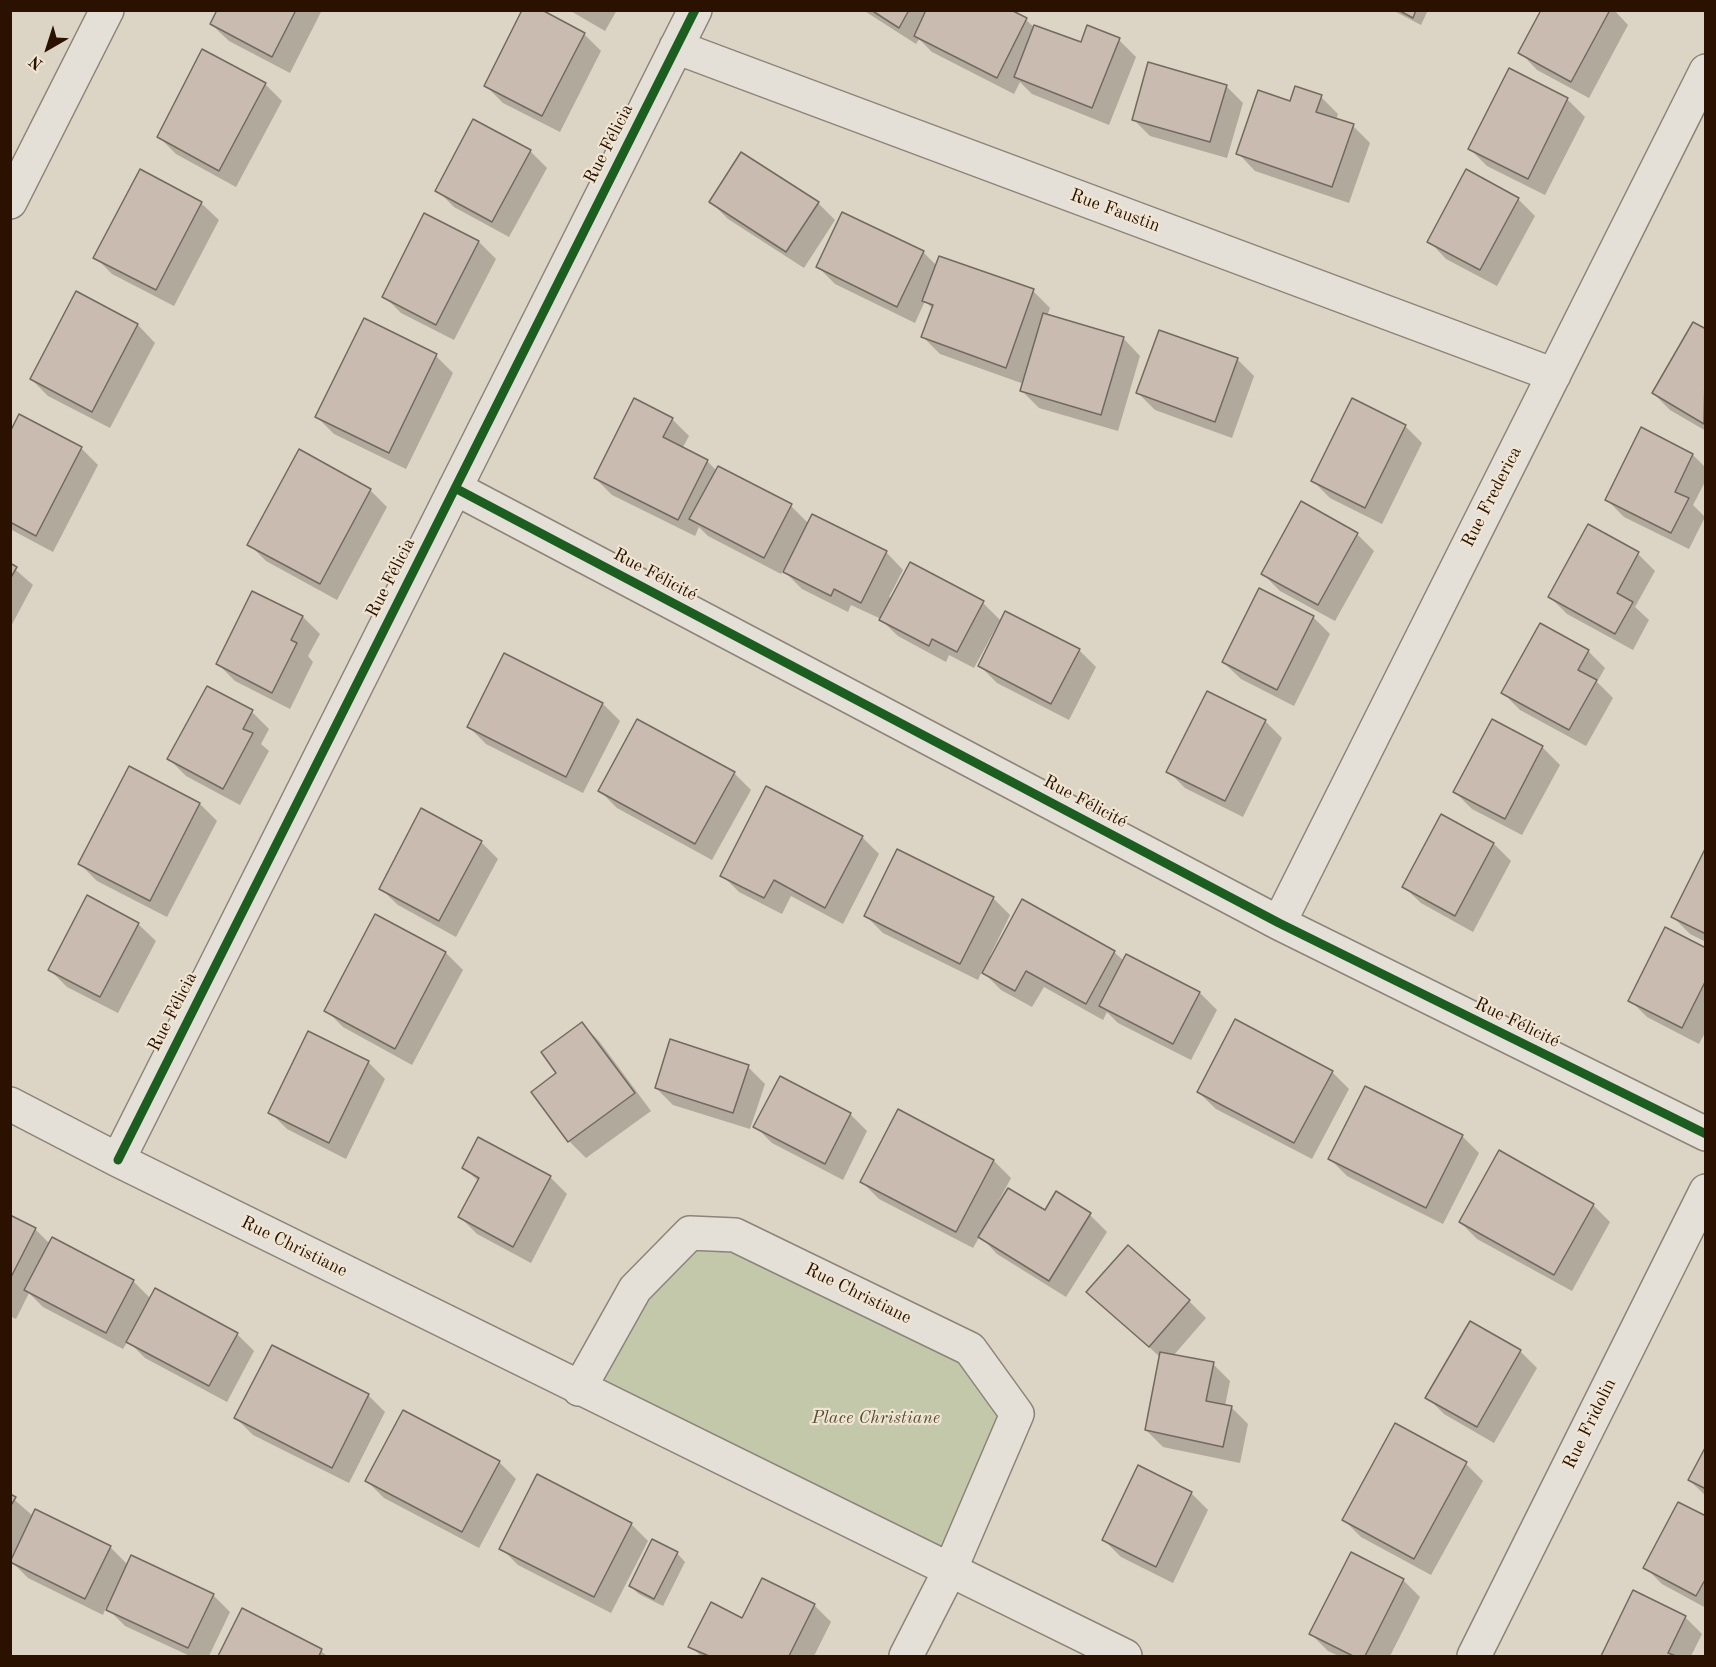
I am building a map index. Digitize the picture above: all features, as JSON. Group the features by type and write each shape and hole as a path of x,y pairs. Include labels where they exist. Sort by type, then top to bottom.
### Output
{"street":[{"path":"10,202 107,10"},
{"name":"Rue Félicia","path":"118,1160 695,10"},
{"name":"Rue Faustin","path":"676,47 1554,375"},
{"name":"Rue Frederica","path":"1279,923 1706,71"},
{"name":"Rue Félicité","path":"455,488 1279,923 1706,1134"},
{"name":"Rue Christiane","path":"10,1104 579,1389 1125,1656"},
{"name":"Rue Fridolin","path":"1474,1656 1706,1191"},
{"name":"Rue Christiane","path":"579,1389 635,1289 690,1233 735,1234 970,1348 1017,1414 950,1570"},
{"path":"906,1656 950,1570"}],"green space":[{"name":"Place Christiane","path":"690,1233 970,1349 1017,1414 950,1570 579,1389"}],"building":[{"path":"217,10 296,10 272,57 210,24"},
{"path":"522,10 542,10 585,33 542,116 484,86"},
{"path":"871,10 909,10 899,28"},
{"path":"926,10 1011,10 1027,18 997,78 914,36"},
{"path":"1398,10 1416,10 1413,18"},
{"path":"1541,10 1610,10 1571,82 1518,53"},
{"path":"1034,25 1081,42 1087,25 1120,38 1092,108 1014,77"},
{"path":"202,49 266,83 219,171 157,137"},
{"path":"1148,62 1227,85 1210,142 1132,120"},
{"path":"1509,68 1568,98 1528,179 1468,149"},
{"path":"1295,86 1322,95 1316,112 1354,124 1332,187 1236,154 1258,90 1290,101"},
{"path":"473,119 531,150 492,222 435,191"},
{"path":"741,152 819,202 786,252 709,202"},
{"path":"140,169 202,202 156,290 93,258"},
{"path":"1466,169 1519,198 1480,270 1427,242"},
{"path":"842,212 924,251 897,307 816,267"},
{"path":"424,213 479,241 436,325 382,297"},
{"path":"939,256 1034,289 1006,368 921,337 933,305 922,301"},
{"path":"76,291 138,324 92,412 30,379"},
{"path":"1043,313 1124,337 1101,415 1020,391"},
{"path":"364,318 437,354 389,453 315,417"},
{"path":"1693,322 1706,329 1704,424 1652,393"},
{"path":"1159,330 1238,358 1215,422 1136,393"},
{"path":"634,398 673,418 663,437 708,460 678,520 594,478"},
{"path":"1352,398 1406,425 1365,508 1311,481"},
{"path":"19,414 82,447 36,536 10,522 10,432"},
{"path":"1641,427 1693,454 1675,492 1689,498 1671,533 1605,500"},
{"path":"299,449 371,489 320,584 247,545"},
{"path":"718,466 792,504 764,558 689,519"},
{"path":"1301,501 1358,533 1318,605 1261,574"},
{"path":"812,514 887,551 861,603 834,589 831,596 783,572"},
{"path":"1588,524 1639,552 1617,593 1633,602 1615,634 1548,597"},
{"path":"910,562 984,601 957,652 932,639 929,646 879,620"},
{"path":"10,563 17,567 10,579"},
{"path":"1259,588 1314,616 1277,690 1222,662"},
{"path":"252,591 303,616 291,640 297,643 272,693 216,664"},
{"path":"1005,611 1080,649 1051,704 978,666"},
{"path":"1540,623 1589,650 1578,670 1597,680 1569,730 1501,693"},
{"path":"504,653 603,703 566,777 467,727"},
{"path":"207,686 253,710 243,729 253,733 223,789 167,759"},
{"path":"1207,691 1266,720 1225,801 1166,772"},
{"path":"637,719 735,772 695,844 598,791"},
{"path":"1492,719 1543,746 1505,819 1453,792"},
{"path":"129,766 200,803 150,901 78,864"},
{"path":"766,786 863,836 825,908 774,880 764,898 720,876"},
{"path":"421,808 482,841 439,921 379,889"},
{"path":"1441,814 1494,843 1455,916 1402,887"},
{"path":"1706,847 1706,934 1671,917"},
{"path":"897,849 994,897 960,964 864,916"},
{"path":"87,895 139,923 100,997 48,970"},
{"path":"1022,899 1115,951 1086,1004 1026,971 1015,991 982,973"},
{"path":"375,914 446,952 395,1049 324,1011"},
{"path":"1665,927 1706,948 1706,980 1682,1028 1628,1001"},
{"path":"1126,954 1200,992 1173,1044 1099,1006"},
{"path":"1235,1019 1333,1071 1294,1143 1197,1092"},
{"path":"582,1022 635,1093 568,1142 531,1092 556,1073 541,1052"},
{"path":"308,1031 369,1061 329,1143 268,1113"},
{"path":"670,1039 749,1065 733,1113 655,1088"},
{"path":"780,1076 851,1113 825,1164 753,1127"},
{"path":"1365,1086 1463,1135 1426,1208 1328,1159"},
{"path":"898,1109 994,1160 956,1232 860,1182"},
{"path":"478,1137 551,1176 513,1247 458,1217 479,1178 462,1168"},
{"path":"1499,1150 1594,1204 1554,1275 1459,1222"},
{"path":"1008,1188 1045,1210 1056,1191 1091,1213 1049,1281 978,1237"},
{"path":"10,1215 36,1228 10,1279"},
{"path":"52,1237 134,1280 106,1333 24,1290"},
{"path":"1128,1245 1190,1300 1149,1347 1086,1292"},
{"path":"155,1288 238,1333 209,1386 126,1342"},
{"path":"1470,1321 1521,1350 1477,1427 1425,1398"},
{"path":"272,1345 369,1394 332,1468 234,1418"},
{"path":"1160,1352 1214,1362 1206,1401 1232,1406 1223,1447 1145,1430"},
{"path":"403,1410 500,1461 462,1532 365,1481"},
{"path":"1395,1423 1467,1462 1414,1559 1342,1520"},
{"path":"1706,1446 1706,1489 1688,1480"},
{"path":"1138,1465 1192,1492 1156,1567 1102,1540"},
{"path":"537,1474 632,1523 594,1597 499,1549"},
{"path":"10,1494 16,1497 10,1507"},
{"path":"1678,1502 1706,1516 1706,1578 1696,1596 1643,1568"},
{"path":"35,1509 111,1546 85,1599 10,1562"},
{"path":"652,1539 678,1552 654,1599 629,1586"},
{"path":"1351,1552 1404,1579 1365,1656 1353,1656 1309,1634"},
{"path":"131,1555 214,1594 188,1648 106,1610"},
{"path":"762,1578 815,1604 789,1656 709,1656 688,1647 711,1602 742,1618"},
{"path":"1633,1590 1686,1616 1668,1653 1676,1656 1601,1656"},
{"path":"242,1608 322,1649 319,1656 218,1656"}],"cycle path":[{"path":"118,1160 695,10"},
{"path":"455,488 1279,923 1706,1134"}]}
